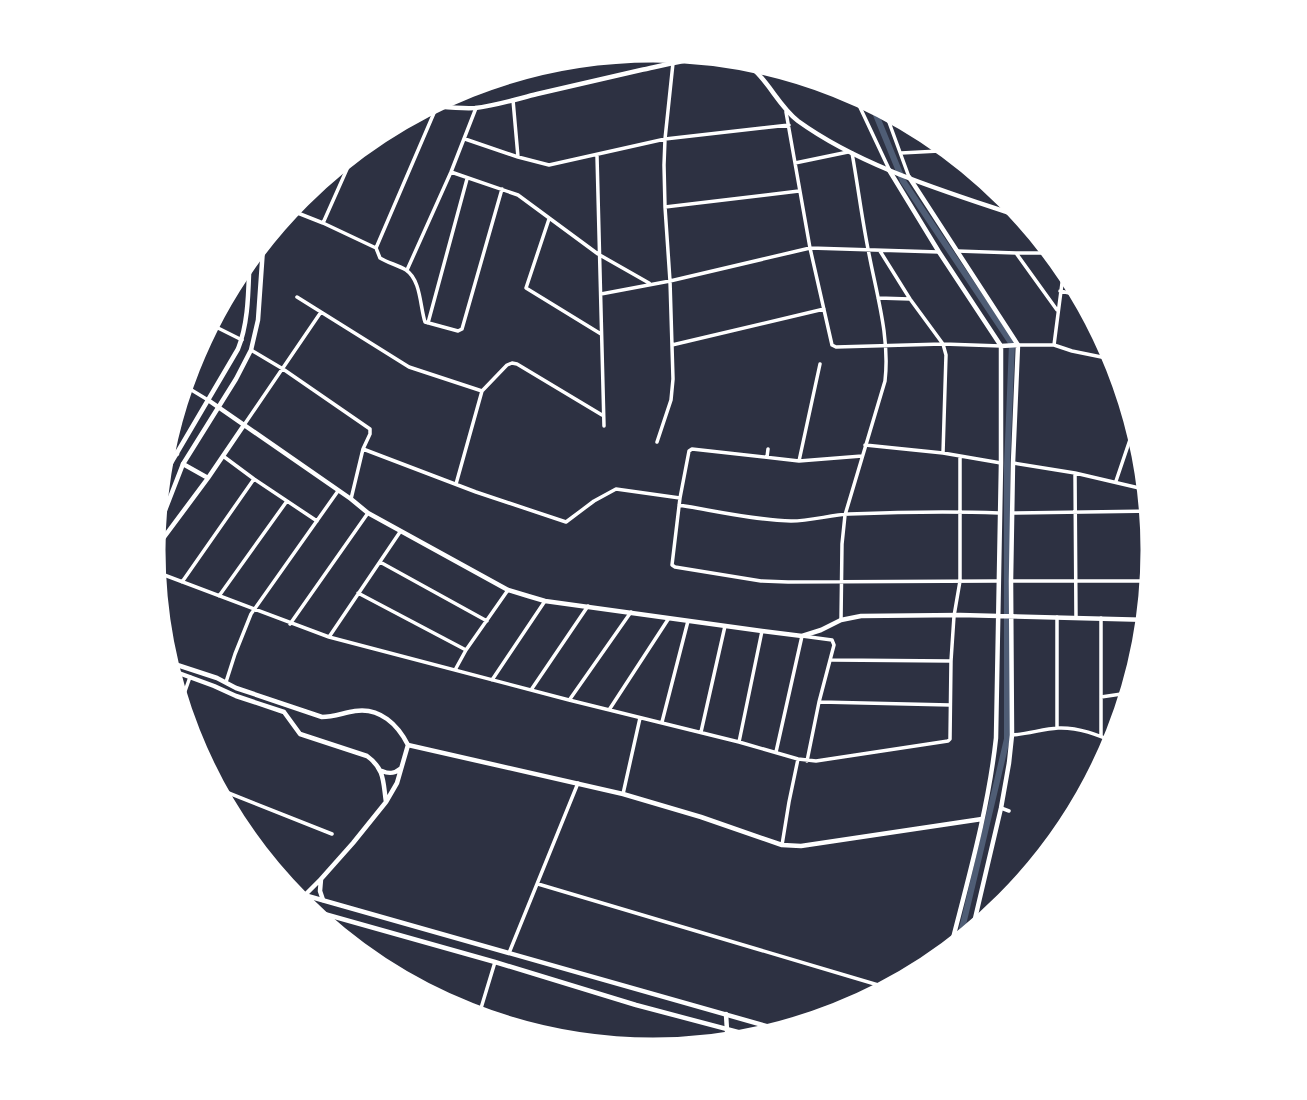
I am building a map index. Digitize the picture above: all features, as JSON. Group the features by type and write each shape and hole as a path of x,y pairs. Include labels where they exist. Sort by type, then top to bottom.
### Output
{"street":[{"path":"657,442 671,400 673,379 665,207 665,139 673,59"},
{"path":"442,106 476,107 695,60"},
{"path":"750,67 762,77 786,110 817,134 890,170 1014,214"},
{"path":"513,100 517,157"},
{"path":"858,103 890,170 939,251 1002,346 996,738 982,819 952,942"},
{"path":"407,271 465,139 476,107"},
{"path":"376,248 436,109"},
{"path":"786,110 810,248 834,347 1054,345 1106,358"},
{"path":"887,117 908,177 1018,345 1011,581 1012,735 1001,808 974,923"},
{"path":"465,139 550,165 665,139 789,125"},
{"path":"900,153 941,151"},
{"path":"795,163 851,152"},
{"path":"841,620 845,514 885,381 886,346 851,152"},
{"path":"597,156 604,426"},
{"path":"323,223 350,162"},
{"path":"451,172 526,200 598,254 651,284"},
{"path":"428,323 467,178"},
{"path":"295,212 376,248 380,258 407,271 416,282 424,320 458,331 462,329 502,189"},
{"path":"665,207 799,191"},
{"path":"549,219 526,288 601,334"},
{"path":"601,294 670,281 810,248 939,251"},
{"path":"162,519 183,464 251,350 258,320 263,250"},
{"path":"880,251 943,344 946,355 943,453"},
{"path":"957,251 1046,253"},
{"path":"1016,253 1057,310"},
{"path":"168,470 242,340 249,270"},
{"path":"1054,345 1062,276"},
{"path":"1060,291 1074,294"},
{"path":"297,297 409,367 482,391"},
{"path":"878,298 911,299"},
{"path":"672,345 824,309"},
{"path":"161,542 321,312"},
{"path":"215,326 242,340"},
{"path":"251,350 368,426 370,434 363,449 351,499"},
{"path":"456,484 482,391 507,365 512,363 603,415"},
{"path":"799,461 820,364"},
{"path":"189,388 368,513 508,590 545,601 832,640 832,660 807,761"},
{"path":"1116,481 1132,435"},
{"path":"865,445 943,453 1001,463"},
{"path":"363,449 566,522 594,501 616,489 680,498"},
{"path":"862,456 799,461 692,449 688,454 680,498 672,565 761,580 998,581"},
{"path":"767,457 768,449"},
{"path":"172,450 177,454"},
{"path":"223,456 317,521"},
{"path":"162,574 329,637 798,759 817,761 948,741 951,734 954,616 960,581 960,456"},
{"path":"1013,463 1116,481 1142,488"},
{"path":"183,464 208,478"},
{"path":"1075,473 1076,617"},
{"path":"182,582 254,479"},
{"path":"226,682 234,654 254,609 338,491"},
{"path":"219,596 287,501"},
{"path":"679,505 789,521 845,514 999,513"},
{"path":"1013,513 1144,511"},
{"path":"290,624 368,513"},
{"path":"329,637 400,532"},
{"path":"380,562 487,621"},
{"path":"1011,581 1145,581"},
{"path":"455,671 466,650 508,590"},
{"path":"358,593 466,650"},
{"path":"492,680 545,601"},
{"path":"531,690 588,606"},
{"path":"569,700 631,612"},
{"path":"802,636 841,620 861,616 1141,620"},
{"path":"1057,617 1057,728"},
{"path":"610,710 669,618"},
{"path":"1101,618 1101,736"},
{"path":"662,722 688,621"},
{"path":"701,732 724,626"},
{"path":"739,742 762,631"},
{"path":"776,752 802,636"},
{"path":"832,660 951,661"},
{"path":"175,665 208,674 299,714 327,717 369,711 394,724 408,745 623,794 782,845 802,846 982,819"},
{"path":"177,672 284,712 303,735 367,756 382,771 386,802"},
{"path":"183,696 190,677"},
{"path":"1101,697 1124,694"},
{"path":"820,702 950,705"},
{"path":"294,725 299,714"},
{"path":"623,794 640,718"},
{"path":"1012,735 1057,728 1077,729 1108,739"},
{"path":"304,896 386,802 394,790 408,745"},
{"path":"782,845 798,759"},
{"path":"382,771 394,773 403,765"},
{"path":"509,953 578,783"},
{"path":"225,791 332,834"},
{"path":"1001,808 1009,811"},
{"path":"321,879 323,901"},
{"path":"538,884 881,986"},
{"path":"304,896 772,1027"},
{"path":"322,913 636,1005 746,1034"},
{"path":"480,1011 495,962"},
{"path":"726,1014 728,1036"}],"waterway":[{"path":"874,111 903,181 1012,344 1007,466 1007,739 961,935"}]}
